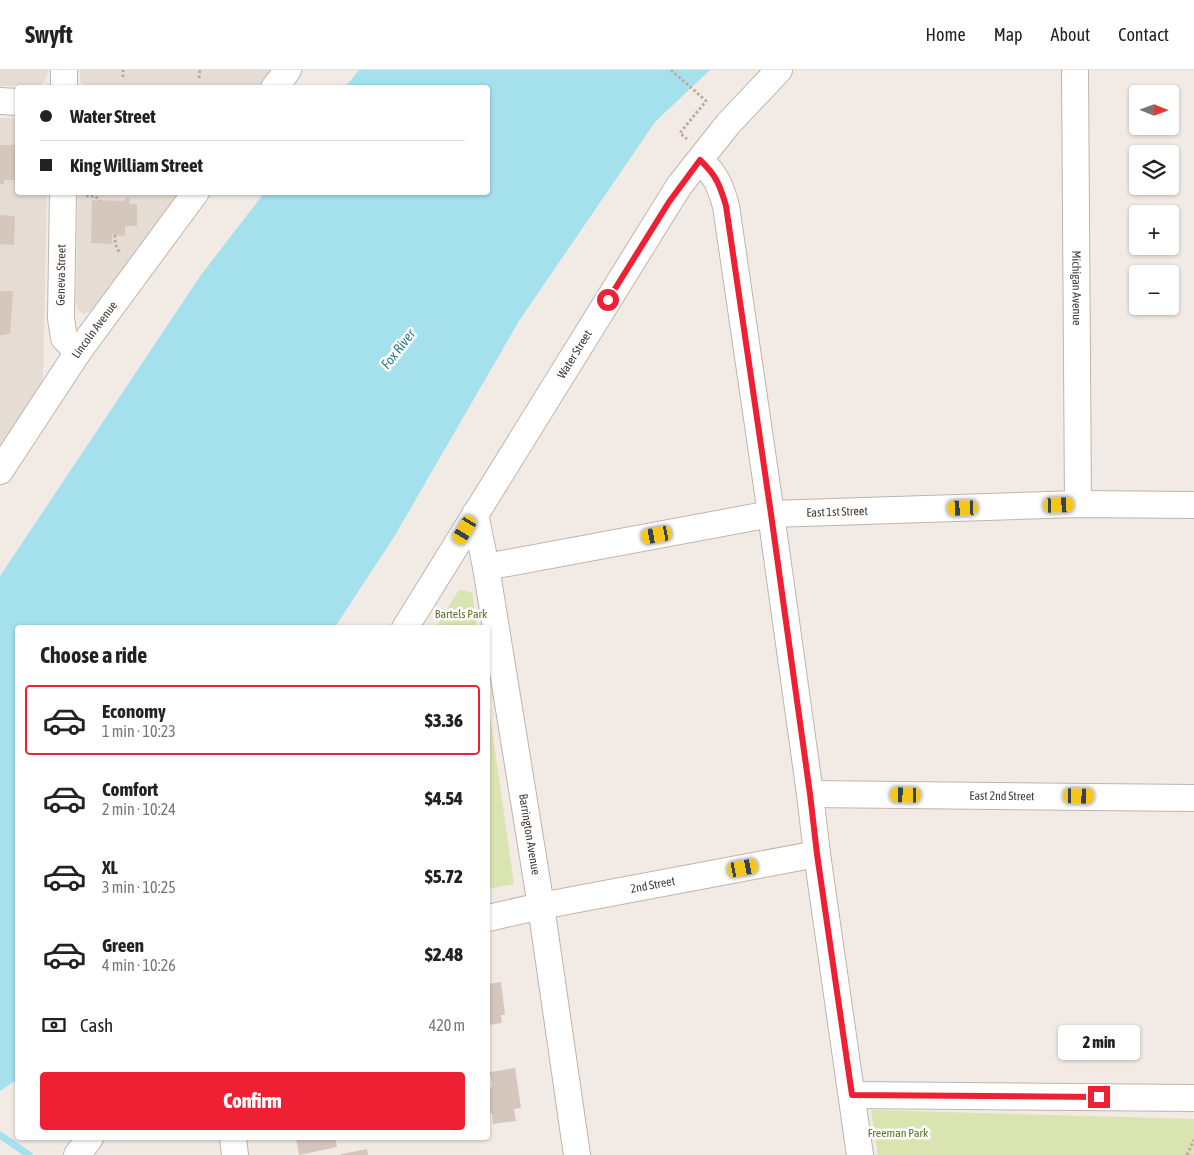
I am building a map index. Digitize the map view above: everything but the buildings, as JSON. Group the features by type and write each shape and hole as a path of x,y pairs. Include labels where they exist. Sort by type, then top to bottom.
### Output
{"street":[{"path":"64,70 64,85"},
{"path":"276,85 288,70"},
{"name":"Water Street","path":"408,625 669,202 728,124 779,70"},
{"name":"Michigan Avenue","path":"1075,70 1078,504"},
{"path":"0,102 15,102"},
{"path":"700,160 710,169 720,186 726,206 860,1155"},
{"name":"Geneva Street","path":"63,195 61,318 64,338 78,352"},
{"name":"Lincoln Avenue","path":"0,470 78,352 194,195"},
{"name":"East 1st Street","path":"486,567 771,514 1078,504 1194,505"},
{"name":"Barrington Avenue","path":"475,514 486,567 541,906 577,1155"},
{"name":"East 2nd Street","path":"810,794 1194,798"},
{"name":"2nd Street","path":"490,918 541,906 817,854"},
{"path":"852,1095 1194,1098"},
{"path":"76,1155 88,1140"},
{"path":"233,1140 235,1155"}],"path":[{"path":"123,70 123,76"},
{"path":"199,78 200,70"},
{"path":"671,70 696,92"},
{"path":"114,236 121,255"},
{"path":"1187,1155 1194,1140"}],"shaded area":[{"path":"0,70 48,70 46,78 40,85 0,86"},
{"path":"80,70 272,70 260,85 85,85 80,82"},
{"path":"0,118 15,118 15,195 47,195 43,378 41,387 2,445 0,445"},
{"path":"78,195 179,195 92,311 84,314 78,310 76,302"}],"green space":[{"name":"Bartels Park","path":"459,590 472,592 477,625 437,625"},
{"path":"490,716 514,884 490,889"},
{"name":"Freeman Park","path":"871,1110 1194,1119 1194,1155 878,1155"}],"water":[{"name":"Fox River","path":"359,70 710,70 655,122 519,321 394,537 336,625 15,625 15,1081 0,1091 0,576 201,275 262,195 490,195 490,85 347,85"}],"waterway":[{"path":"0,1135 29,1155"}],"route":[{"path":"608,300 679,186 700,160 710,169 720,186 726,206 852,1095 1099,1097"}]}
